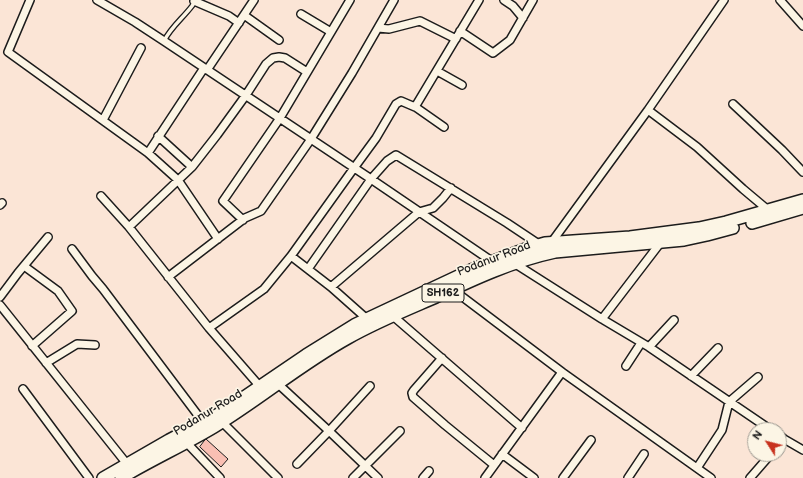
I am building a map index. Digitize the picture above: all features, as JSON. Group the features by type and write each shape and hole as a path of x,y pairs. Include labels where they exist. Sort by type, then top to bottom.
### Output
{"main road":[{"path":"103,478 261,391 306,355 356,324 471,270 495,266 528,248 546,244 630,237 699,228 726,222 803,200"},
{"name":"Podanur Road","path":"275,381 308,364 348,338 452,289 495,266 514,263 555,252 684,240 803,208"},
{"name":"Podanur Road","path":"121,478 222,422 261,391"}],"street":[{"path":"30,0 8,52 148,153 178,180 218,239"},
{"path":"97,0 164,41 246,95 371,179 495,266"},
{"path":"148,153 158,136 254,0"},
{"path":"242,220 224,200 280,118 350,0"},
{"path":"168,277 242,220 261,211 311,139 352,74 394,0"},
{"path":"414,106 415,107 479,0"},
{"path":"504,0 513,6 523,18"},
{"path":"460,31 493,53 510,40 533,0"},
{"path":"308,269 371,179 387,161 396,155 507,223 546,244 648,110 724,0"},
{"path":"780,0 803,26"},
{"path":"194,1 229,16 238,23"},
{"path":"301,14 331,32"},
{"path":"244,15 279,40"},
{"path":"378,28 390,29 420,21 456,39"},
{"path":"103,120 141,48"},
{"path":"129,227 192,167 246,95 266,64 273,58 285,58 307,72"},
{"path":"437,71 462,85"},
{"path":"209,328 264,289 291,256 376,138 396,104 401,101 414,106 444,127"},
{"path":"733,104 803,172"},
{"path":"648,110 697,147 768,210"},
{"path":"158,136 192,167"},
{"path":"331,287 419,212 433,208 451,188"},
{"path":"101,196 129,227 209,328 256,382 261,391"},
{"path":"0,296 48,237"},
{"path":"602,319 662,242"},
{"path":"72,249 92,276 104,289 203,422"},
{"path":"291,256 331,287 367,319"},
{"path":"514,263 648,347 760,422"},
{"path":"24,266 58,291 72,311 32,346"},
{"path":"452,289 562,372 711,478"},
{"path":"0,305 127,464"},
{"path":"394,316 522,428"},
{"path":"648,347 674,320"},
{"path":"626,366 641,343"},
{"path":"46,363 77,344 95,345"},
{"path":"690,376 718,348"},
{"path":"442,358 412,393 445,425 494,465"},
{"path":"485,478 562,372"},
{"path":"697,468 722,430 730,402 758,377"},
{"path":"275,381 329,430 378,478"},
{"path":"297,464 370,386"},
{"path":"23,389 89,478"},
{"path":"222,422 278,478"},
{"path":"353,478 400,431"},
{"path":"563,478 591,440"},
{"path":"787,440 803,450"},
{"path":"186,442 220,478"},
{"path":"502,454 534,478"},
{"path":"628,478 644,454"},
{"path":"750,478 764,462"},
{"path":"422,478 429,471"}],"lane":[{"path":"164,41 168,34 192,6 194,1"}],"building":[{"path":"206,439 228,459 221,467 200,447"}]}
